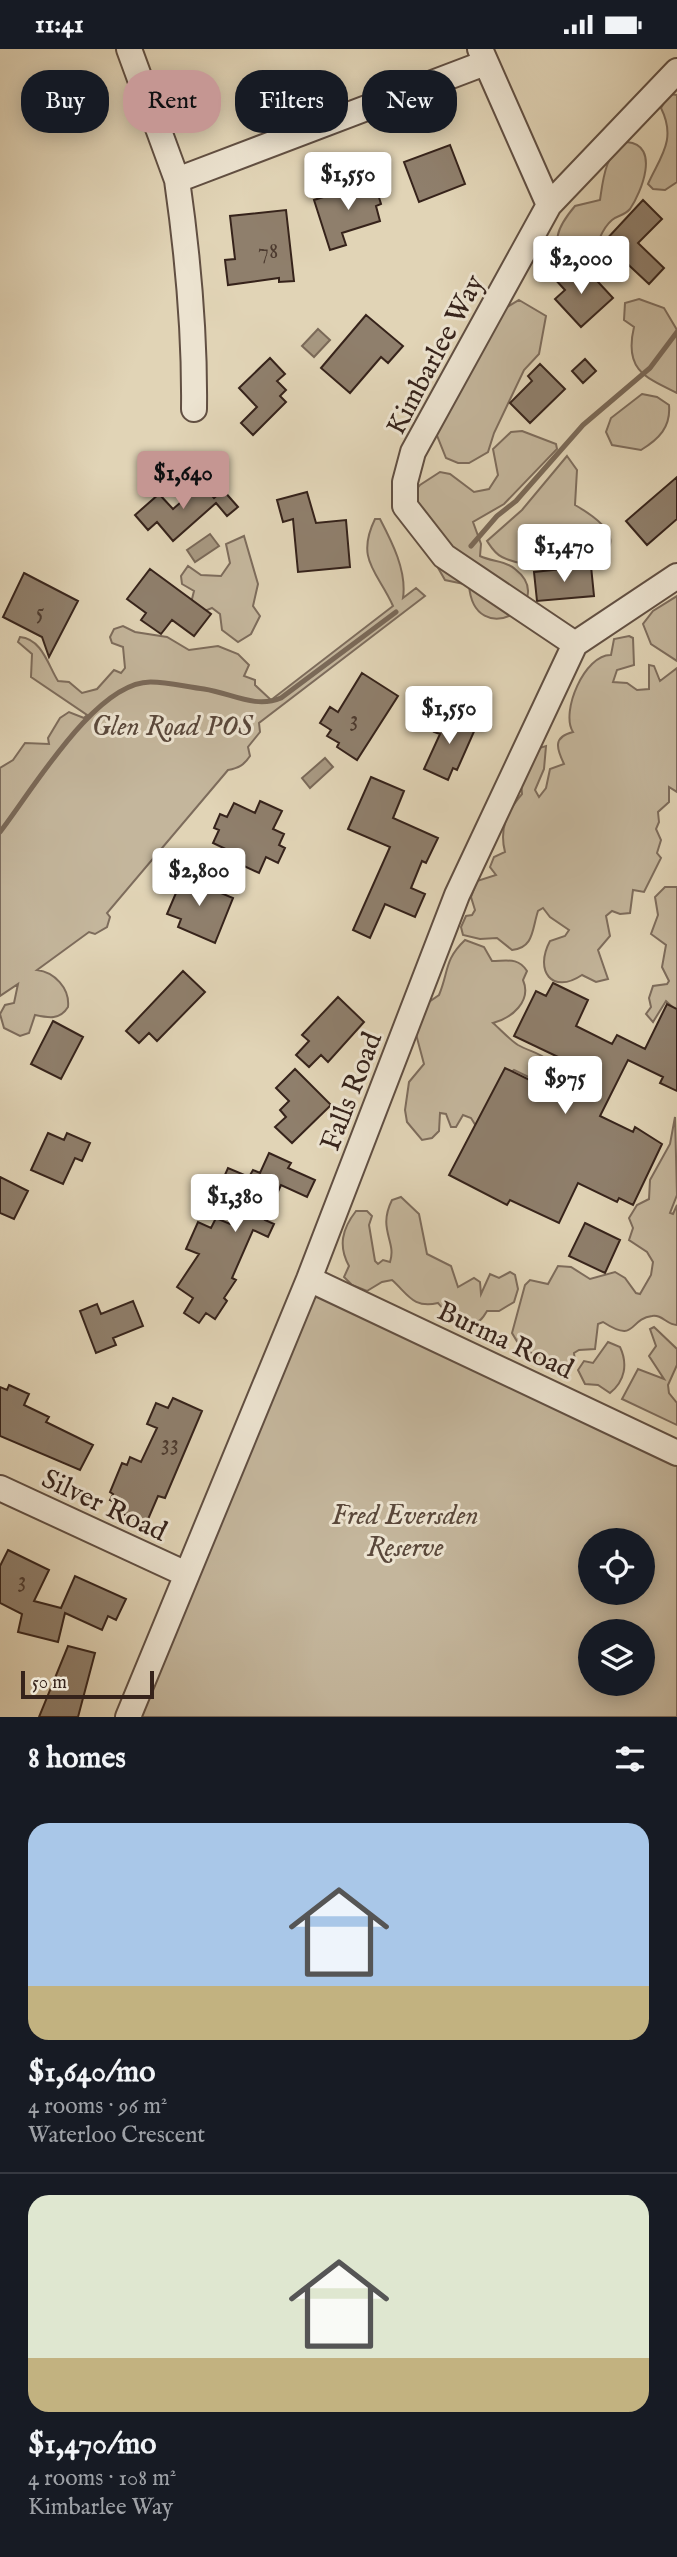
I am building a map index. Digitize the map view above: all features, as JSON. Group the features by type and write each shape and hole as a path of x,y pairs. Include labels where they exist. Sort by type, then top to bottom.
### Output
{"street":[{"path":"129,49 177,180 192,297 194,409"},
{"path":"177,180 482,56 549,205"},
{"name":"Kimbarlee Way","path":"575,644 444,555 405,506 405,482 413,452 549,205 677,71"},
{"path":"575,644 677,576"},
{"name":"Falls Road","path":"128,1717 309,1279 457,895 575,644"},
{"name":"Burma Road","path":"309,1279 677,1453"},
{"name":"Silver Road","path":"0,1488 186,1574"}],"green space":[{"path":"669,94 677,95 677,182 665,190 653,189 648,184 665,148 666,119 661,108"},
{"path":"627,142 637,145 646,160 639,192 630,209 607,225 589,254 573,262 560,249 560,228 575,206 600,200 610,159 614,152"},
{"path":"639,299 664,308 677,330 677,393 646,376 635,362 632,353 634,327 624,320 625,303"},
{"path":"519,300 546,316 539,354 524,370 494,433 488,452 469,463 458,463 446,458 436,433 502,310"},
{"path":"642,394 657,397 669,405 666,426 641,450 612,445 606,432 611,418"},
{"path":"522,431 556,444 557,449 504,504 473,522 481,544 480,556 511,566 526,582 528,596 522,607 511,615 498,619 485,616 474,605 469,585 445,580 433,559 434,532 413,494 420,485 440,472 450,474 474,492 489,489 498,475 493,449 511,432"},
{"path":"567,456 577,470 575,505 601,524 610,539 606,551 591,560 570,565 545,566 500,556 487,541 522,510"},
{"name":"Glen Road POS","path":"375,519 380,519 398,557 403,577 403,598 416,588 425,596 259,723 260,732 248,747 248,759 241,766 228,770 107,913 110,917 107,927 95,934 89,932 37,970 49,974 64,987 68,1000 65,1011 54,1017 35,1015 29,1033 20,1036 4,1028 0,1014 5,1005 14,1003 18,984 0,996 0,768 13,760 25,743 49,744 48,738 60,718 69,712 84,718 87,715 31,677 32,654 18,642 20,637 34,642 58,681 69,682 82,693 97,689 114,670 121,673 125,668 123,647 112,643 110,637 114,629 123,626 135,632 167,637 189,650 218,646 238,654 249,665 244,676 255,680 255,685 271,700 393,606 368,556 369,533"},
{"path":"244,536 258,584 253,606 260,616 251,634 238,642 222,630 220,614 212,608 205,611 191,603 194,591 182,584 181,576 188,566 201,575 221,576 230,563 226,544"},
{"path":"677,596 677,661 651,644 643,624 653,611"},
{"path":"629,636 633,638 634,665 617,670 613,682 627,683 637,690 649,689 649,665 654,666 660,681 677,668 677,792 669,787 669,802 658,812 659,822 656,829 661,840 657,853 661,858 644,892 633,890 630,913 612,911 606,916 610,936 598,950 608,979 596,982 582,975 571,981 554,981 545,970 546,952 550,941 565,936 569,930 550,917 543,908 538,911 528,942 512,950 497,938 480,939 463,935 461,927 466,916 472,915 475,910 471,897 477,881 496,875 490,867 494,857 505,852 503,836 506,821 522,794 521,781 539,748 546,746 544,769 535,790 539,797 546,788 550,769 564,764 558,744 562,737 573,732 570,711 577,686 592,664 601,657 611,655 614,639"},
{"path":"665,887 677,887 677,1011 666,1001 653,1022 646,1014 651,1007 649,998 653,986 667,984 669,981 662,967 666,945 651,934 658,915 655,897"},
{"path":"465,940 484,947 492,961 516,962 527,971 523,980 525,995 522,1002 513,1013 493,1023 518,1045 543,1056 551,1065 556,1081 552,1085 543,1084 514,1070 504,1078 476,1126 471,1118 463,1115 456,1127 451,1127 446,1114 440,1113 439,1131 432,1138 422,1140 407,1122 405,1110 409,1082 424,1064 413,1023 426,1004 439,995 450,960"},
{"path":"675,1117 677,1195 670,1213 673,1214 677,1205 677,1325 656,1316 644,1318 627,1331 603,1322 598,1324 595,1349 574,1353 575,1362 566,1371 521,1348 512,1333 525,1285 530,1280 548,1284 558,1266 571,1267 590,1279 615,1272 625,1278 636,1293 640,1294 651,1275 653,1262 647,1252 629,1240 633,1228 629,1218 637,1205 649,1199 650,1180 670,1144"},
{"path":"401,1197 419,1214 427,1254 451,1266 458,1287 474,1278 480,1282 481,1294 490,1274 499,1278 510,1272 515,1275 518,1289 514,1302 499,1311 487,1311 480,1321 474,1323 454,1316 438,1303 417,1302 392,1280 382,1282 367,1291 352,1285 344,1277 349,1266 343,1251 347,1224 356,1211 367,1211 372,1216 369,1225 375,1261 378,1264 383,1260 390,1262 391,1248 386,1219 392,1200"},
{"name":"Fred Eversden Reserve","path":"309,1279 677,1453 677,1717 128,1717"},
{"path":"654,1327 677,1349 677,1365 668,1385 669,1393 677,1403 677,1425 622,1399 638,1369 664,1379 649,1356 656,1346 650,1329"},
{"path":"608,1342 620,1347 624,1366 622,1378 610,1393 598,1385 585,1384 578,1370 584,1361 593,1363"}],"shaded area":[{"path":"318,329 330,340 314,357 302,346"},
{"path":"210,534 219,546 195,562 187,550"},
{"path":"325,758 333,767 310,788 302,778"}],"building":[{"path":"450,145 465,184 419,202 404,162"},
{"path":"374,181 381,204 376,206 380,221 342,233 346,245 330,250 314,200"},
{"path":"643,200 662,219 638,243 664,268 649,284 604,242"},
{"path":"286,210 294,281 279,282 279,278 228,285 225,260 235,259 230,216"},
{"path":"564,267 576,279 586,269 613,298 581,327 555,299 565,290 553,277"},
{"path":"366,315 403,346 388,363 381,357 350,393 321,368"},
{"path":"270,358 285,374 277,381 286,390 280,396 286,402 253,435 241,423 257,407 239,388"},
{"path":"585,359 596,371 583,383 572,371"},
{"path":"540,364 565,389 530,423 510,403 532,381 528,376"},
{"path":"677,477 677,519 647,545 626,521"},
{"path":"202,484 214,498 223,490 238,507 227,516 216,503 173,541 157,522 148,530 135,515 159,494 173,509"},
{"path":"307,492 316,523 346,520 350,567 298,572 293,519 283,522 277,500"},
{"path":"591,566 594,596 537,601 534,572"},
{"path":"150,569 211,614 194,636 172,620 161,634 141,620 146,613 127,599"},
{"path":"24,573 78,601 49,657 42,637 3,617"},
{"path":"362,673 398,696 357,760 337,747 339,743 327,736 331,730 320,723 330,707 338,712"},
{"path":"443,712 476,727 457,770 453,768 448,780 424,769 440,734 434,732"},
{"path":"371,777 404,791 393,818 438,838 426,863 422,861 411,888 425,894 415,917 385,904 370,938 353,930 390,847 348,829"},
{"path":"260,801 282,811 273,829 284,834 279,845 285,848 278,863 266,857 259,873 229,859 232,852 213,843 219,830 214,828 220,814 227,817 234,803 255,813"},
{"path":"178,875 233,898 215,943 178,927 181,919 167,914 176,893 171,891"},
{"path":"183,971 205,992 157,1041 149,1033 139,1043 126,1031"},
{"path":"553,983 588,1000 576,1026 612,1044 617,1035 645,1049 667,1004 677,1009 677,1091 660,1083 663,1077 628,1060 600,1116 633,1132 635,1127 662,1144 633,1205 619,1198 617,1202 578,1183 559,1223 510,1200 507,1205 449,1175 505,1068 560,1095 575,1065 514,1036 536,991 546,996"},
{"path":"338,997 364,1022 328,1062 321,1055 309,1067 296,1055 309,1041 302,1035"},
{"path":"53,1021 83,1037 61,1079 31,1064"},
{"path":"295,1069 331,1105 292,1143 275,1127 286,1117 280,1110 289,1101 276,1088"},
{"path":"48,1133 64,1140 67,1133 90,1143 82,1161 75,1158 63,1184 31,1170"},
{"path":"269,1153 291,1163 288,1168 315,1180 307,1197 281,1185 265,1220 274,1224 268,1237 253,1230 232,1278 236,1280 224,1298 227,1301 215,1319 206,1313 199,1323 184,1313 193,1298 177,1287 199,1254 186,1249 198,1222 211,1228 216,1218 230,1224 243,1196 220,1186 228,1168 249,1177 253,1170 260,1173"},
{"path":"0,1177 28,1191 14,1219 0,1213"},
{"path":"585,1223 620,1240 605,1273 569,1256"},
{"path":"133,1301 143,1326 113,1338 116,1345 96,1353 80,1311 97,1304 101,1314"},
{"path":"9,1385 29,1394 24,1405 49,1417 46,1422 93,1445 80,1470 0,1436 0,1387 7,1390"},
{"path":"173,1398 202,1411 165,1498 158,1496 146,1524 111,1509 114,1502 110,1500 113,1494 110,1492 122,1463 127,1465 130,1457 141,1462 157,1428 147,1424 156,1403 168,1408"},
{"path":"8,1550 49,1570 34,1601 61,1608 75,1576 126,1599 116,1620 108,1616 102,1630 65,1613 58,1642 18,1632 22,1614 0,1603 0,1566"},
{"path":"68,1646 95,1653 78,1717 39,1717"}],"waterway":[{"path":"471,546 497,516 516,501 583,425 650,368 677,332"},
{"path":"0,832 47,766 87,718 109,699 130,686 151,682 164,683 214,691 252,701 271,701 281,698 396,612"}]}
